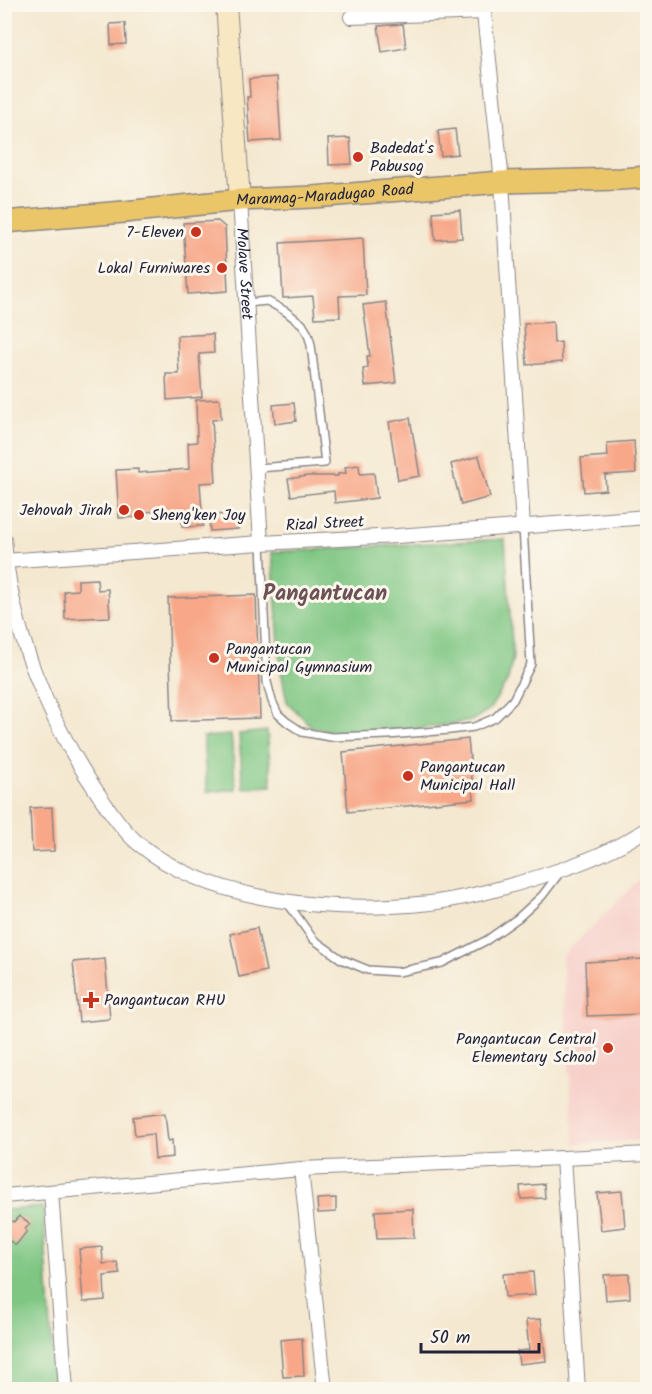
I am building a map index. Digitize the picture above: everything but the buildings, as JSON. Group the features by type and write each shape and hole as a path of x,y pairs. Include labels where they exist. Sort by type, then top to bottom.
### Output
{"main road":[{"name":"Maramag-Maradugao Road","path":"4,222 240,200 313,197 502,182 648,177"}],"street":[{"name":"Molave Street","path":"226,4 261,543"},
{"path":"351,17 483,8 502,182 522,527"},
{"name":"Rizal Street","path":"5,560 397,536 648,517"},
{"path":"4,538 5,560 15,609 28,652 42,690 84,774 109,810 137,843 164,862 198,879 240,892 286,902 340,907 431,902 475,895 563,869 606,852 648,828"},
{"path":"4,1196 301,1169 648,1154"},
{"path":"563,1158 578,1389"},
{"path":"301,1169 326,1389"},
{"path":"51,1192 66,1389"}],"lane":[{"path":"247,303 267,301 295,318 308,334 325,463 256,468"},
{"path":"261,543 267,682 278,714 302,732 331,737 388,735 474,727 495,718 513,700 531,664 522,527"},
{"path":"286,902 313,939 341,959 368,970 398,972 442,963 487,940 534,904 563,869"}],"shaded area":[{"name":"Pangantucan Central Elementary School","path":"647,872 647,1140 574,1144 562,956"}],"green space":[{"path":"505,539 513,657 508,680 490,709 471,721 346,735 312,727 287,702 281,671 272,552"},
{"path":"267,731 272,786 243,788 239,734"},
{"path":"231,735 236,789 207,792 203,737"},
{"path":"43,1207 55,1389 5,1390 5,1210"}],"place":[{"name":"Badedat's Pabusog","path":"358,157"},
{"name":"7-Eleven","path":"196,232"},
{"name":"Lokal Furniwares","path":"222,268"},
{"name":"Jehovah Jirah","path":"124,510"},
{"name":"Sheng'ken Joy","path":"139,515"},
{"name":"Pangantucan Municipal Gymnasium","path":"214,658"},
{"name":"Pangantucan Municipal Hall","path":"408,776"},
{"name":"Pangantucan RHU","path":"91,1000"},
{"name":"Pangantucan Central Elementary School","path":"608,1048"}],"district":[{"name":"Pangantucan","path":"325,594"}]}
